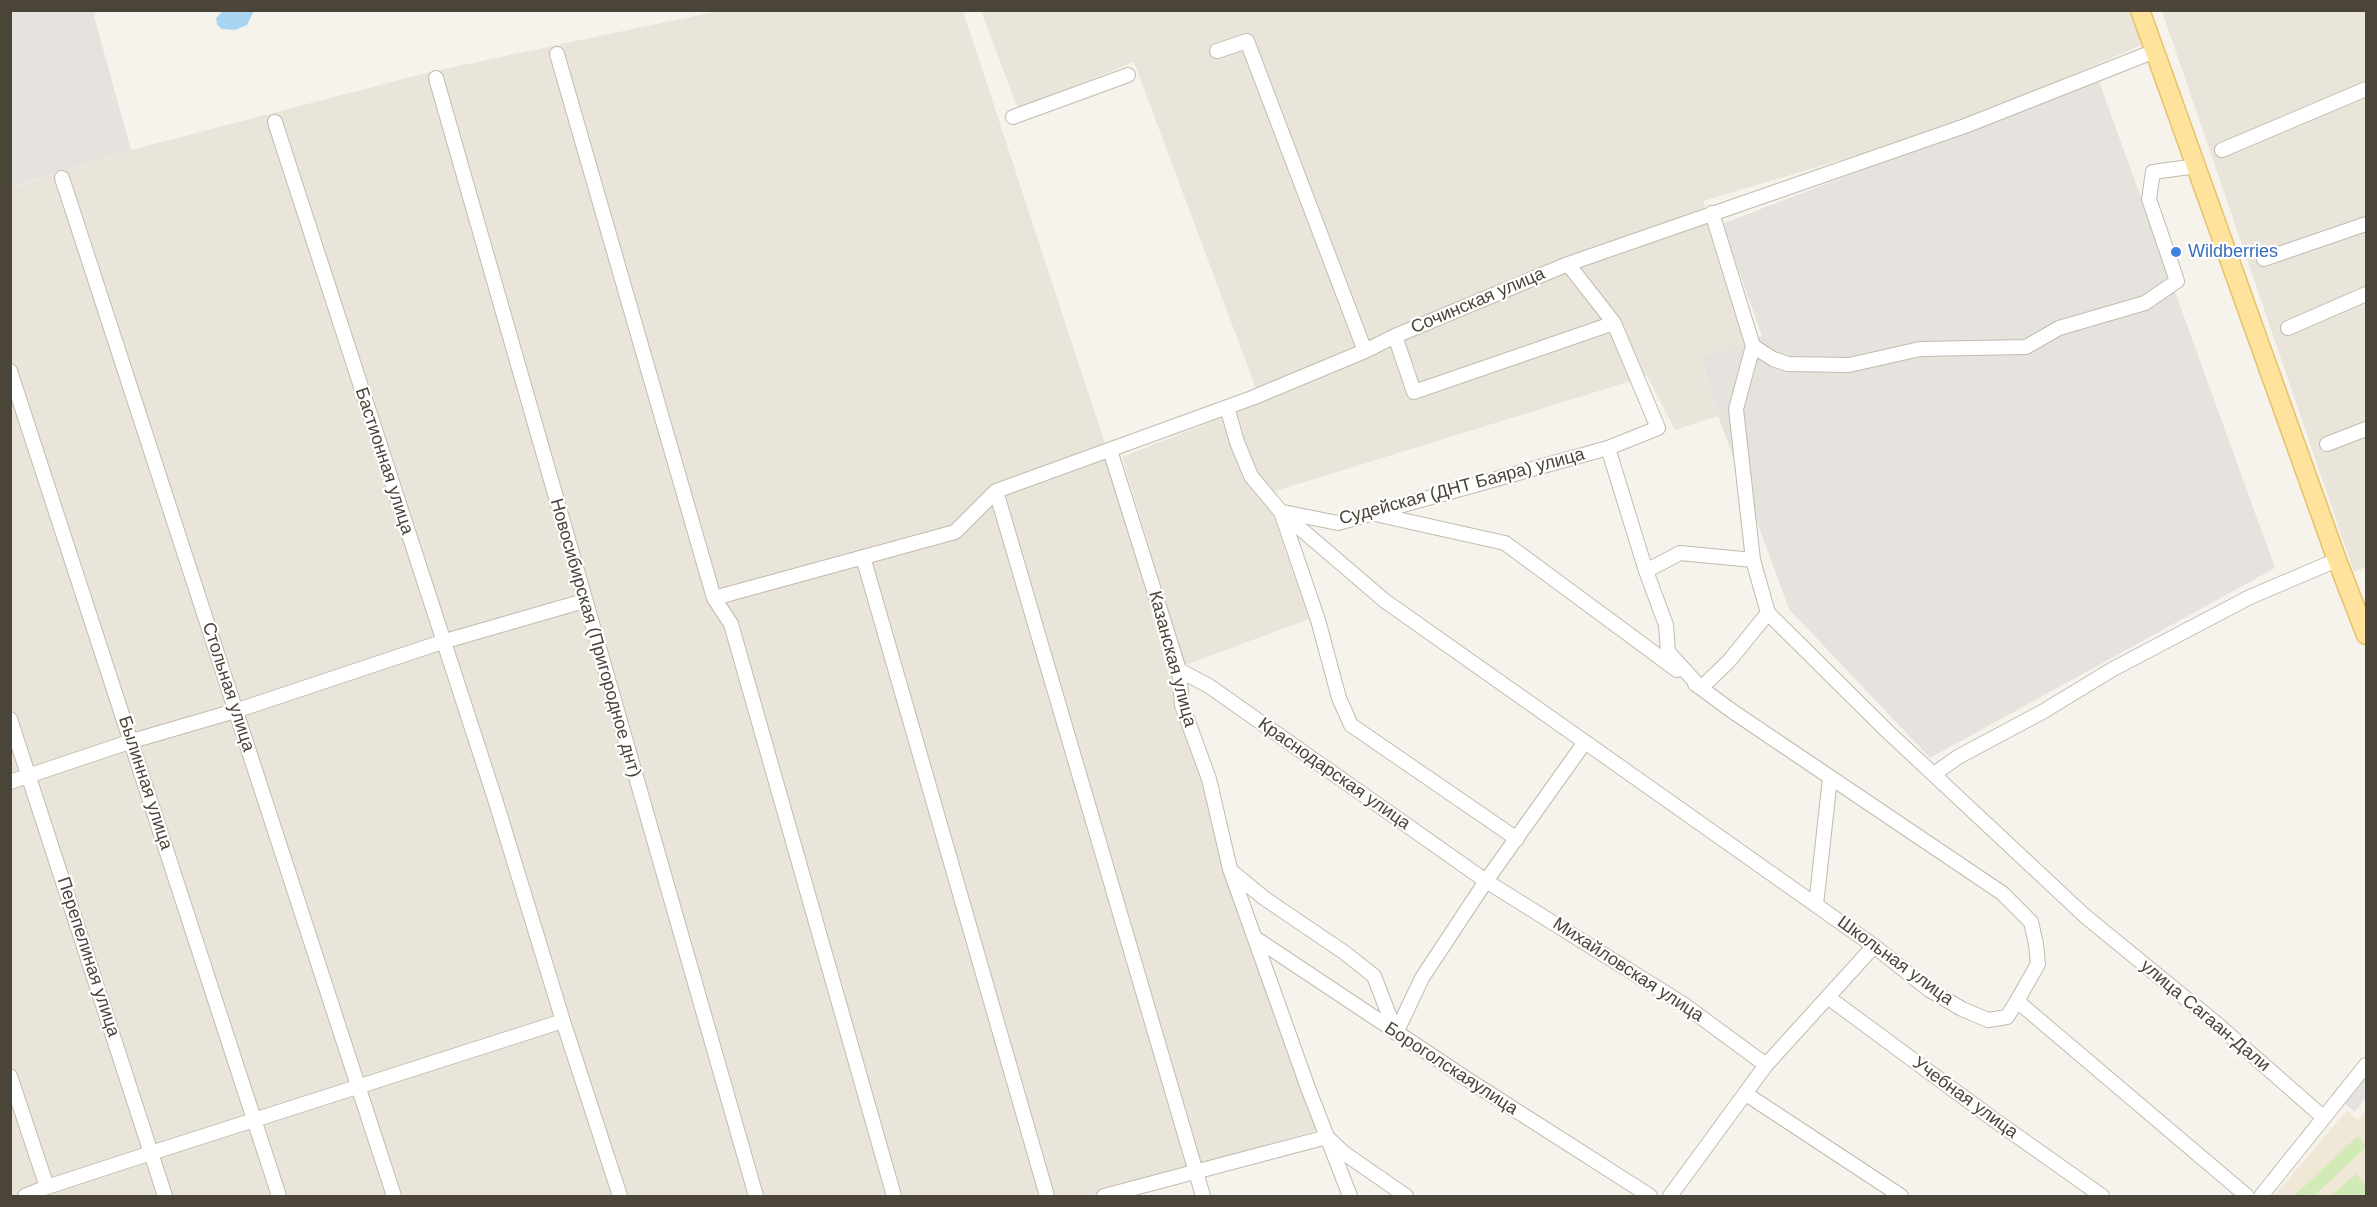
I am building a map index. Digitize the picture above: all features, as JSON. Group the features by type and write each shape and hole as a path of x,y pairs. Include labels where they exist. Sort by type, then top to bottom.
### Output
{"main road":[{"path":"2140,10 2337,560 2367,635"}],"street":[{"path":"1217,51 1247,41 1365,351"},
{"name":"Сочинская улица","path":"1614,323 1414,392 1395,336 1568,264 1965,126 2155,51"},
{"path":"557,54 714,598 731,624 894,1197"},
{"path":"1013,117 1128,75"},
{"name":"Новосибирская (Пригородное днт)","path":"435,78 756,1197"},
{"path":"2222,150 2367,89"},
{"name":"Бастионная улица","path":"275,122 442,642 495,799 562,1021 620,1197"},
{"path":"1753,346 1773,359 1788,364 1849,365 1920,349 2026,347 2060,328 2145,303 2177,281 2149,199 2153,172 2197,166"},
{"name":"Стольная улица","path":"62,178 394,1197"},
{"path":"1701,688 1730,661 1768,613 1753,560 1736,409 1753,346 1712,213"},
{"path":"2264,260 2367,224"},
{"path":"1568,264 1614,323"},
{"path":"2288,328 2367,294"},
{"name":"Судейская (ДНТ Баяра) улица","path":"1281,512 1338,523 1608,448 1658,428 1614,323"},
{"path":"714,598 955,532 996,491 1227,407 1365,351 1395,336"},
{"name":"Былинная улица","path":"10,371 279,1197"},
{"path":"1227,407 1237,442 1251,476 1281,512 1318,620 1339,699 1351,725 1517,839"},
{"path":"2327,444 2367,429"},
{"path":"1608,448 1646,571 1666,625 1668,652 1701,688"},
{"name":"Казанская улица","path":"1110,450 1179,670 1182,705 1209,779 1230,869 1350,1197"},
{"path":"996,491 1203,1197"},
{"name":"Школьная улица","path":"1281,512 1385,601 1874,946 1928,989 1962,1009 1988,1020 2007,1017 2017,1000"},
{"path":"1373,514 1505,543 1701,688 2002,893 2031,922 2038,964 2017,1000 2247,1197"},
{"path":"1646,571 1680,553 1753,560"},
{"path":"863,557 1047,1197"},
{"path":"1934,774 2113,669 2250,597 2337,560"},
{"path":"10,782 132,741 236,711 442,642 584,601"},
{"name":"улица Сагаан-Дали","path":"1768,613 1961,802 2085,916 2217,1024 2323,1118"},
{"name":"Краснодарская улица","path":"1179,670 1209,686 1486,881"},
{"name":"Перепелиная улица","path":"10,719 165,1197"},
{"path":"1396,1033 1422,978 1486,881 1585,742"},
{"path":"1816,905 1830,778"},
{"path":"1230,869 1264,898 1346,953 1374,976 1396,1033"},
{"name":"Михайловская улица","path":"1486,881 1683,1004 1767,1065"},
{"name":"Бороголскаяулица","path":"1255,938 1396,1033 1650,1197"},
{"path":"1672,1196 1767,1065 1874,946"},
{"name":"Учебная улица","path":"1829,998 2102,1197"},
{"path":"25,1197 47,1187 151,1152 358,1088 562,1021"},
{"path":"2261,1197 2367,1065"},
{"path":"10,1076 47,1187"},
{"path":"1746,1094 1901,1197"},
{"path":"1104,1197 1327,1137 1344,1153 1406,1197"}],"shaded area":[{"path":"2131,10 2142,45 1948,128 1703,201 1746,342 1701,359 1718,416 1675,430 1647,376 1266,494 1309,619 1185,665 1122,457 1261,402 1134,62 1018,109 981,11"},
{"path":"11,11 96,11 94,16 131,150 11,187"},
{"path":"718,11 963,11 1108,453 1217,836 1318,1130 1090,1196 11,1196 10,188 131,150 430,72"},
{"path":"2162,11 2366,11 2366,567 2354,572"},
{"path":"2098,79 2275,568 1930,758 1789,609 1718,416 1701,358 1762,336 1722,224"},
{"path":"2366,1074 2366,1097 2355,1112 2344,1103"},
{"path":"2366,1109 2366,1196 2274,1196 2347,1110 2358,1120"}],"green space":[{"path":"2358,1136 2366,1147 2314,1196 2294,1196"},
{"path":"2356,1174 2366,1185 2366,1196 2331,1196"}],"water":[{"path":"223,11 254,11 247,25 235,30 222,29 217,25 216,18"}],"place":[{"name":"Wildberries","path":"2176,252"}]}
